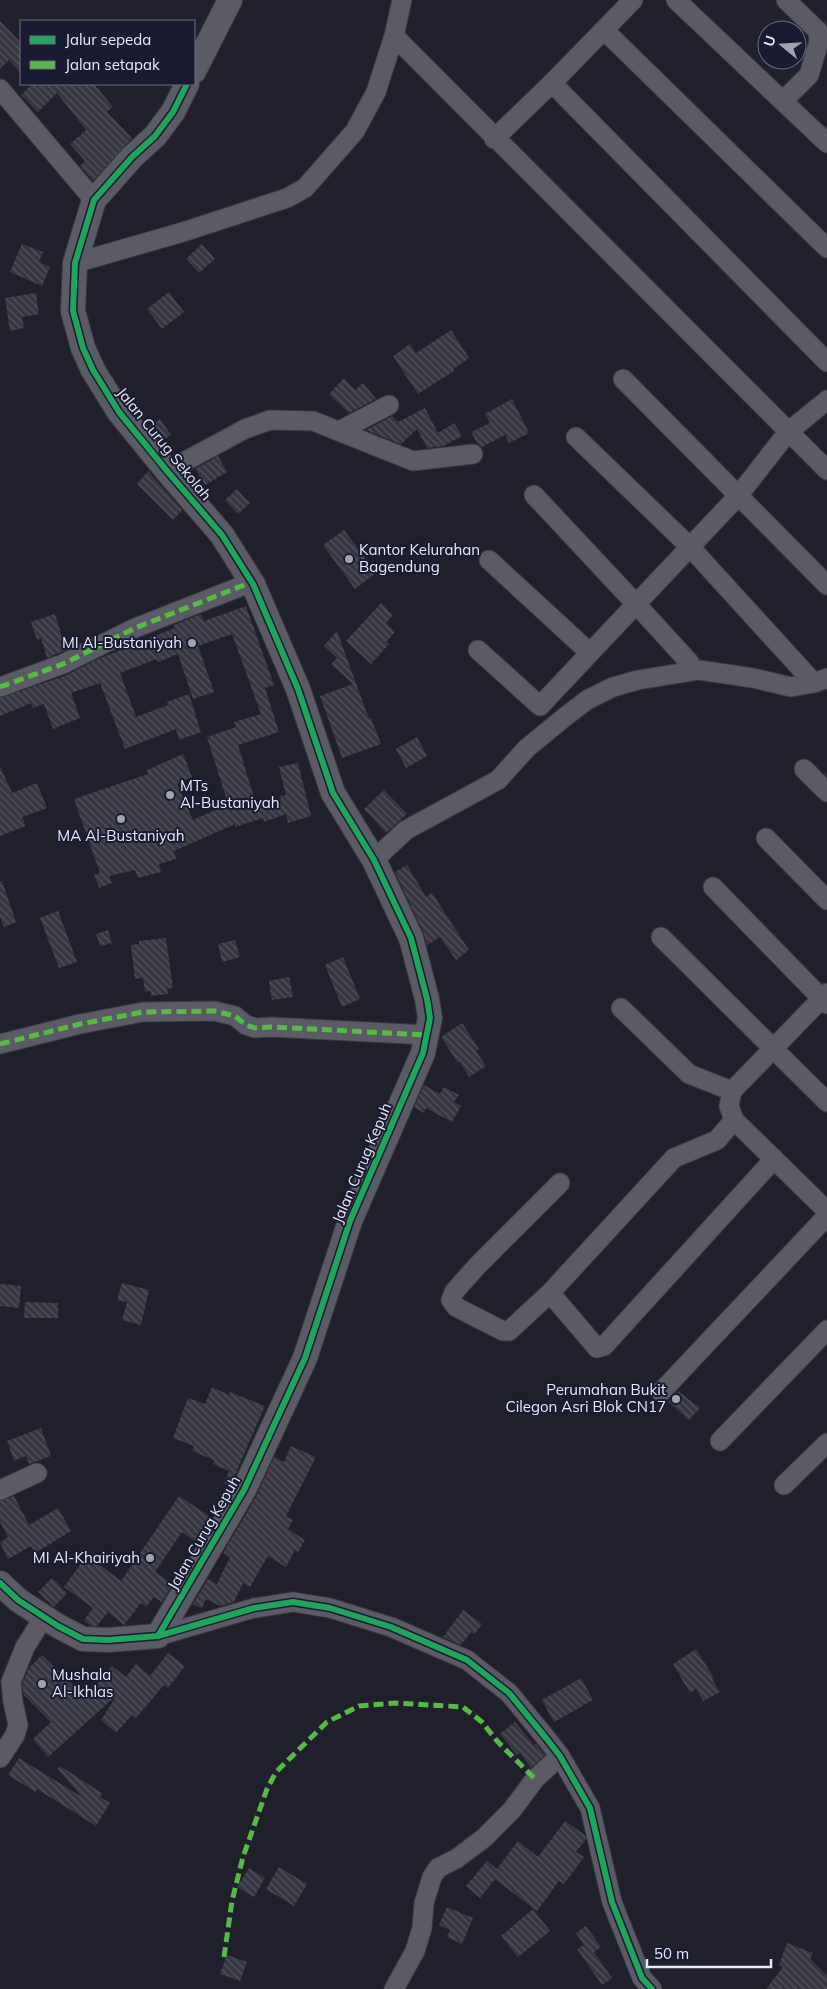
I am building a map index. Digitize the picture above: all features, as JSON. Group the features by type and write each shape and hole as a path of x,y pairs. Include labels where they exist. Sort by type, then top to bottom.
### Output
{"street":[{"path":"195,69 230,0"},
{"path":"75,263 287,198 305,188 355,131 376,92 394,36 402,0"},
{"path":"494,139 552,84 633,0"},
{"path":"676,0 827,143"},
{"path":"783,101 809,75 819,42 818,31 786,0"},
{"path":"605,31 827,248"},
{"path":"394,36 494,139 827,470"},
{"path":"552,84 827,362"},
{"path":"0,89 94,200 132,157 155,136 173,112 186,85"},
{"name":"Jalan Curug Sekolah","path":"94,200 75,263 73,311 83,348 93,370 119,412 222,535 252,582 298,689"},
{"path":"623,379 827,585"},
{"path":"478,650 540,706 738,496 788,432 827,400"},
{"path":"340,431 389,405"},
{"path":"167,471 245,429 270,420 313,421 413,461 473,454"},
{"path":"576,437 690,547 820,680"},
{"path":"534,495 690,664"},
{"path":"489,560 590,653"},
{"path":"0,687 63,664 135,628 252,582"},
{"path":"374,860 406,830 498,780 527,748 566,716 587,700 613,687 638,680 699,670 753,678 791,687 820,680"},
{"name":"Jalan Curug Kepuh","path":"158,1636 244,1490 305,1358 350,1221 423,1052 428,1035 430,1018 427,999 411,938 374,860 333,793 298,689"},
{"path":"804,769 827,792"},
{"path":"766,838 827,900"},
{"path":"713,887 825,999 732,1091 729,1106 734,1120 827,1211"},
{"path":"661,936 827,1102"},
{"path":"621,1008 689,1074 732,1091"},
{"path":"0,1044 80,1024 143,1012 214,1012 235,1016 246,1025 255,1028 271,1027 428,1035"},
{"path":"560,1183 477,1266 454,1292 451,1300 456,1307 503,1331 509,1331 550,1293 674,1158 717,1140 734,1120"},
{"path":"550,1293 597,1348 601,1348 774,1159"},
{"path":"661,1392 827,1216"},
{"path":"720,1441 827,1330"},
{"path":"784,1486 827,1442"},
{"path":"0,1490 37,1473"},
{"path":"0,1583 18,1600 83,1639 108,1640 158,1636 254,1608 293,1602 339,1611 391,1627 467,1660 509,1693 560,1756 590,1808 612,1902 642,1978 652,1989"},
{"path":"0,1758 15,1735 18,1725 11,1682 25,1647 44,1617"},
{"path":"394,1989 416,1951 422,1928 424,1903 432,1877 438,1868 456,1859 484,1838 512,1810 535,1780 560,1756"}],"building":[{"path":"0,21 20,42 20,72 9,60 0,69"},
{"path":"31,85 95,85 113,107 107,112 132,138 93,181 80,166 85,161 70,144 86,130 57,93 38,112 21,95"},
{"path":"22,244 43,252 39,262 50,267 42,286 10,272"},
{"path":"202,244 215,259 199,273 186,259"},
{"path":"169,292 184,312 162,329 147,309"},
{"path":"36,293 39,314 22,317 24,328 10,331 5,298"},
{"path":"451,330 469,358 453,369 454,371 418,394 393,356 410,344 416,353"},
{"path":"344,378 355,390 363,383 376,399 349,413 329,394"},
{"path":"512,399 529,433 509,443 505,435 482,447 477,443 471,432 490,423 485,414"},
{"path":"425,408 438,433 454,423 462,436 443,446 427,448 417,429 401,444 366,430 392,416 398,422"},
{"path":"160,419 171,435 161,442 149,427"},
{"path":"218,456 227,472 205,485 195,469"},
{"path":"148,471 182,510 173,520 137,484"},
{"path":"237,489 250,503 238,514 225,500"},
{"name":"Kantor Kelurahan Bagendung","path":"344,530 376,573 355,589 323,545"},
{"path":"381,603 393,615 386,623 395,632 386,642 389,644 371,664 346,641"},
{"path":"246,606 274,685 265,688 279,732 238,745 257,807 281,799 280,796 286,795 279,767 298,763 311,816 288,823 286,814 264,822 263,818 235,827 235,824 174,851 176,859 159,864 161,872 138,878 135,870 109,876 112,883 99,888 94,875 100,873 74,799 148,774 147,770 183,754 192,777 177,784 193,820 228,804 207,737 236,727 234,722 261,714 232,634 198,646 214,692 193,699 178,654 158,662 157,659 120,673 136,717 168,705 167,702 189,694 201,732 179,740 176,729 125,749 100,683 71,693 80,718 53,729 44,704 33,708 31,703 0,716 0,698 67,675 100,658 175,628 174,625 201,614 204,621"},
{"path":"55,614 66,650 47,658 41,638 37,640 31,622"},
{"path":"337,631 369,719 371,718 381,744 342,758 320,696 353,684 331,664 337,658 324,646"},
{"path":"417,737 427,756 406,768 396,749"},
{"name":"MA Al-Bustaniyah","path":"0,766 12,793 37,783 47,808 22,817 26,826 0,836"},
{"path":"384,790 407,814 386,833 364,809"},
{"path":"407,865 426,897 432,893 469,950 456,960 440,937 427,945 423,932 395,872"},
{"path":"0,881 2,881 16,922 4,927 0,917"},
{"path":"58,911 77,962 59,968 40,918"},
{"path":"108,930 112,943 100,946 96,934"},
{"path":"166,938 173,988 167,989 168,994 151,996 151,991 145,992 143,978 135,979 131,945 139,944 139,941"},
{"path":"235,940 240,957 222,962 218,944"},
{"path":"343,957 360,999 342,1007 325,965"},
{"path":"289,977 293,997 272,1000 269,981"},
{"path":"462,1023 479,1049 476,1051 486,1066 469,1077 441,1037"},
{"path":"424,1085 440,1094 444,1087 459,1095 454,1102 461,1106 452,1122 426,1108 424,1113 414,1107"},
{"path":"122,1283 149,1290 141,1325 122,1320 127,1302 117,1300"},
{"path":"0,1284 21,1286 19,1308 0,1306"},
{"path":"25,1302 58,1303 58,1318 24,1318"},
{"path":"212,1387 229,1395 230,1392 265,1406 230,1486 224,1483 229,1471 213,1464 214,1460 192,1451 194,1446 173,1438 188,1398 205,1404"},
{"path":"678,1391 700,1408 689,1420 668,1402"},
{"path":"41,1428 51,1456 29,1464 26,1456 14,1461 7,1441"},
{"path":"291,1446 316,1457 286,1516 293,1520 288,1529 305,1540 298,1552 295,1550 286,1567 268,1556 250,1587 243,1583 234,1602 220,1606 206,1599 202,1608 193,1604 208,1579 217,1584 230,1557 223,1553 256,1497 274,1457 284,1462"},
{"path":"14,1496 29,1525 58,1508 71,1531 35,1553 31,1546 8,1559 0,1543 8,1537 0,1522 0,1501"},
{"path":"179,1496 212,1518 197,1543 182,1532 155,1572 173,1584 162,1602 154,1597 146,1607 141,1603 124,1625 108,1612 97,1626 91,1626 84,1620 93,1608 64,1587 87,1555 121,1581"},
{"path":"52,1578 67,1593 54,1607 38,1592"},
{"path":"463,1610 482,1624 475,1634 471,1632 461,1645 443,1637"},
{"path":"696,1649 714,1678 712,1679 720,1692 703,1701 696,1689 690,1693 673,1664"},
{"path":"168,1653 185,1666 168,1688 164,1685 136,1718 132,1715 116,1733 101,1720 117,1695 48,1757 33,1739 51,1722 24,1695 22,1684 29,1668 42,1655 86,1698 112,1666 126,1677 136,1664 150,1676"},
{"path":"581,1678 593,1700 554,1722 542,1700"},
{"path":"515,1722 545,1755 531,1768 520,1753 517,1755 500,1734"},
{"path":"19,1758 82,1797 58,1769 60,1766 102,1793 100,1797 110,1803 96,1826 37,1789 35,1792 8,1775"},
{"path":"565,1821 585,1835 586,1839 576,1852 584,1857 564,1884 559,1881 537,1911 495,1879 480,1898 466,1886 487,1861 497,1869 518,1841 538,1857"},
{"path":"279,1867 307,1884 294,1906 266,1889"},
{"path":"249,1868 265,1878 254,1897 237,1887"},
{"path":"447,1907 473,1918 462,1944 447,1937 450,1930 439,1925"},
{"path":"533,1909 550,1931 518,1957 501,1936"},
{"path":"586,1926 601,1947 594,1952 612,1978 602,1985 577,1949 584,1945 576,1933"},
{"path":"787,1943 813,1953 810,1959 827,1976 827,1989 766,1989 783,1967 779,1965"},
{"path":"227,1955 247,1962 240,1981 220,1974"}],"marked path":[{"path":"0,687 63,664 135,628 252,582"},
{"path":"0,1044 80,1024 143,1012 214,1011 235,1016 246,1025 255,1028 271,1027 428,1035"},
{"path":"224,1957 232,1901 243,1857 267,1789 276,1772 327,1722 359,1706 396,1703 463,1707 482,1722 497,1741 535,1779"}],"cycle path":[{"path":"158,1636 244,1490 305,1358 350,1221 423,1053 430,1018 411,938 374,860 333,793 298,689 253,584 222,535 119,412 93,370 83,348 73,311 75,263 94,200 132,157 155,136 173,112 186,85"},
{"path":"0,1583 18,1600 58,1626 83,1639 108,1640 158,1636 254,1608 293,1602 330,1608 391,1627 467,1660 509,1693 560,1756 590,1808 612,1902 642,1978 652,1989"}],"place":[{"name":"Kantor Kelurahan Bagendung","path":"349,559"},
{"name":"MI Al-Bustaniyah","path":"192,643"},
{"name":"MTs Al-Bustaniyah","path":"170,795"},
{"name":"MA Al-Bustaniyah","path":"121,819"},
{"name":"Perumahan Bukit Cilegon Asri Blok CN17","path":"676,1399"},
{"name":"MI Al-Khairiyah","path":"150,1558"},
{"name":"Mushala Al-Ikhlas","path":"42,1684"}]}
